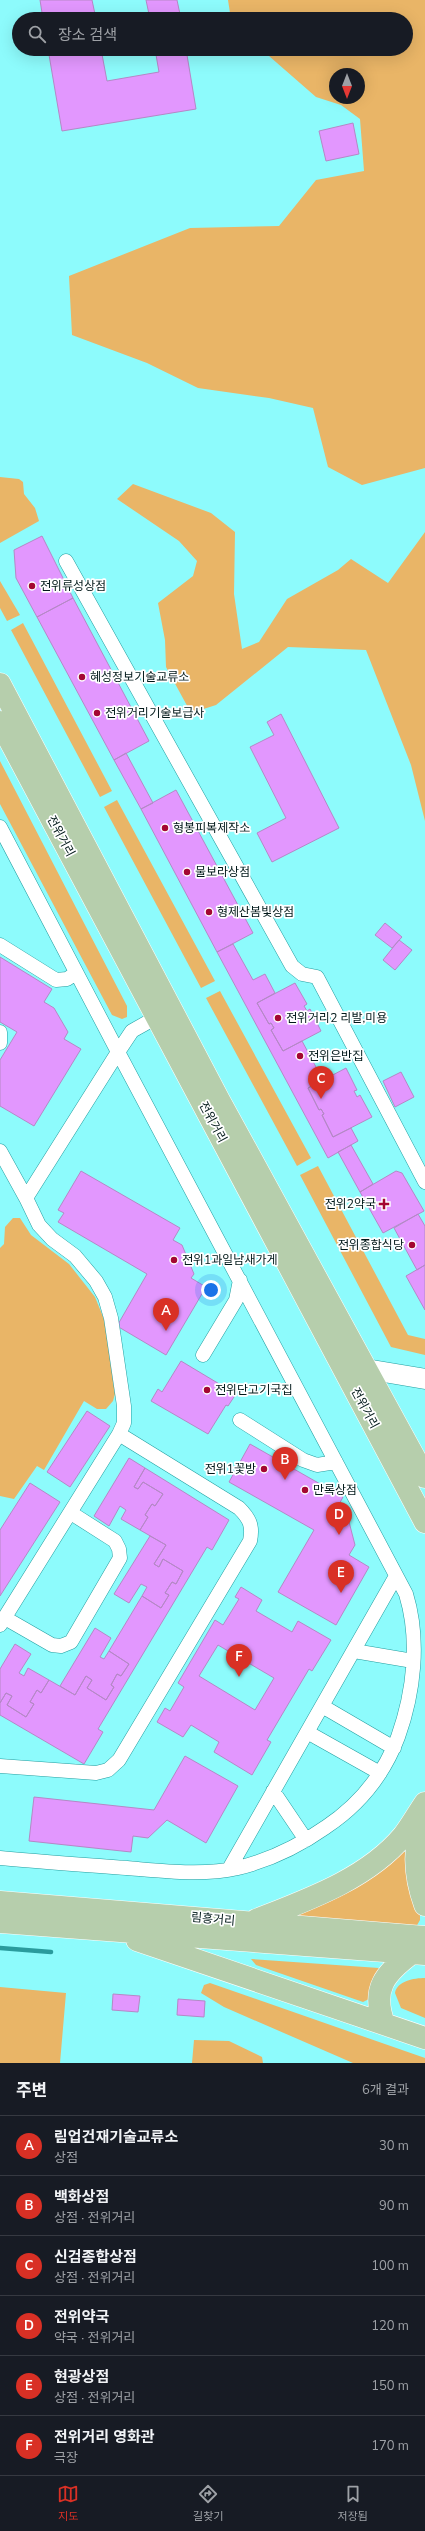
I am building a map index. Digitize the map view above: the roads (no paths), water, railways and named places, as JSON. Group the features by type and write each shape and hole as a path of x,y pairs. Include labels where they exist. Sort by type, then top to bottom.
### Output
{"main road":[{"name":"전위거리","path":"0,684 219,1100 425,1477"},
{"name":"전위거리","path":"0,722 425,1522"},
{"path":"251,1922 347,1880 376,1861 403,1836 425,1803"},
{"path":"425,1818 416,1847 416,1874 425,1905"},
{"name":"림흥거리","path":"0,1902 251,1922 421,1948"},
{"name":"림흥거리","path":"0,1922 107,1930 421,1948"},
{"path":"107,1930 425,2038"},
{"path":"384,2024 379,2002 383,1982 394,1966 421,1948"}],"street":[{"path":"66,561 292,966 302,974 317,977 425,1182"},
{"path":"0,827 396,1576 410,1609 414,1634 410,1693 394,1748 380,1772 345,1814 306,1840 279,1855 229,1869 196,1872 0,1858"},
{"path":"0,945 56,980 67,979 76,973"},
{"path":"26,1198 132,1031 157,1017"},
{"path":"0,1032 0,1043"},
{"path":"0,1150 39,1225 52,1239 75,1256 96,1281 105,1297 111,1318 124,1406 124,1423 119,1434 2,1621 52,1645 61,1646 70,1642 120,1558 119,1549 115,1541 70,1513"},
{"path":"203,1355 236,1300 240,1280"},
{"path":"366,1369 425,1379"},
{"path":"240,1420 303,1460 317,1465 336,1462"},
{"path":"0,1766 96,1773 108,1770 119,1760 250,1541 252,1529 249,1518 239,1508 119,1434"},
{"path":"229,1869 396,1576"},
{"path":"354,1651 413,1661"},
{"path":"322,1706 394,1748"},
{"path":"307,1732 380,1772"},
{"path":"273,1791 306,1840"}],"waterway":[{"path":"0,1948 51,1952"}],"place":[{"name":"전위류성상점","path":"32,586"},
{"name":"혜성정보기술교류소","path":"82,677"},
{"name":"전위거리기술보급사","path":"97,713"},
{"name":"형봉피복제작소","path":"165,828"},
{"name":"물보라상점","path":"187,872"},
{"name":"형제산봄빛상점","path":"209,912"},
{"name":"전위거리2 리발,미용","path":"278,1018"},
{"name":"전위은반집","path":"300,1056"},
{"name":"신검종합상점","path":"321,1099"},
{"name":"전위2약국","path":"384,1204"},
{"name":"전위종합식당","path":"412,1245"},
{"name":"전위1과일남새가게","path":"174,1260"},
{"name":"림업건재기술교류소","path":"166,1331"},
{"name":"전위단고기국집","path":"207,1390"},
{"name":"전위1꽃방","path":"264,1469"},
{"name":"백화상점","path":"285,1480"},
{"name":"만록상점","path":"305,1490"},
{"name":"전위약국","path":"339,1535"},
{"name":"현광상점","path":"341,1593"},
{"name":"전위거리 영화관","path":"239,1677"}]}
